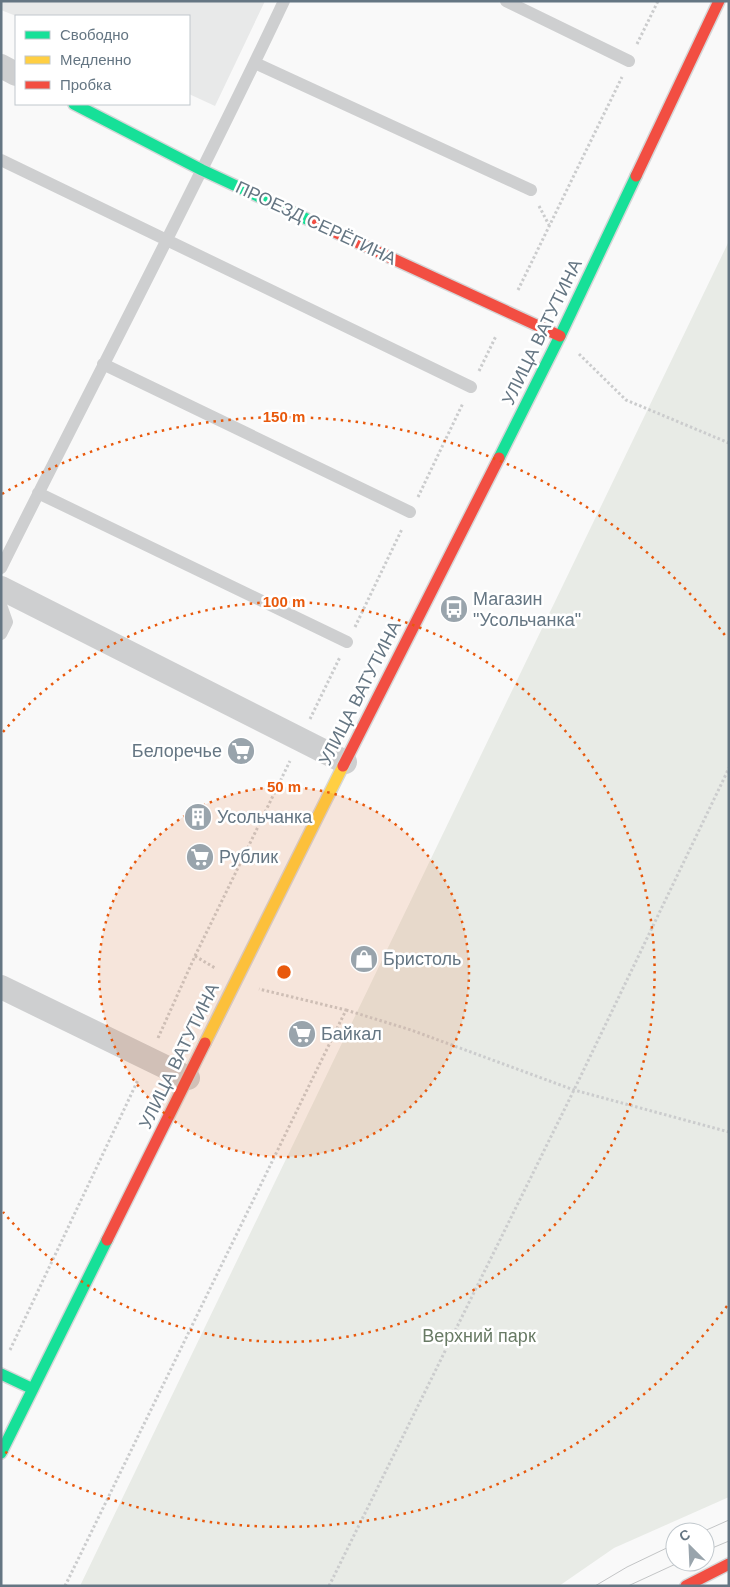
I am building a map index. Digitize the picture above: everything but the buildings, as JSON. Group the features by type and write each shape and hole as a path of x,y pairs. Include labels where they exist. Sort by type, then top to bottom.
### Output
{"street":[{"name":"УЛИЦА ВАТУТИНА","path":"1,1453 344,762 560,336 719,1"},
{"path":"1,66 15,73"},
{"name":"ПРОЕЗД СЕРЁГИНА","path":"76,105 202,170 560,336"},
{"path":"1,588 344,762"},
{"path":"1,987 188,1078"},
{"path":"4,1375 33,1389"},
{"path":"686,1586 729,1564"}],"lane":[{"path":"1,568 202,170 284,1"},
{"path":"506,1 629,61"},
{"path":"255,63 531,190"},
{"path":"1,160 471,387"},
{"path":"103,364 410,512"},
{"path":"38,493 347,642"},
{"path":"1,605 7,622 1,634"}],"path":[{"path":"10,1351 149,1059 195,956 658,1"},
{"path":"560,336 626,400 729,443"},
{"path":"329,1586 574,1090 729,768"},
{"path":"195,956 221,971"},
{"path":"252,987 346,1010 412,1030 574,1090 729,1132"},
{"path":"65,1586 346,1010"}],"shaded area":[{"path":"1,1 265,1 215,106 190,94 190,15 15,16 1,10"}],"green space":[{"name":"Верхний парк","path":"729,241 729,1497 673,1522 665,1522 665,1525 614,1548 559,1586 80,1586"}],"tram line":[{"path":"715,1526 729,1520"},
{"path":"715,1547 729,1541"},
{"path":"595,1586 627,1567 665,1549"},
{"path":"628,1586 665,1569"}],"traffic: fast":[{"path":"76,105 202,170 311,221"},
{"path":"499,458 560,336 636,176"},
{"path":"1,1453 107,1240"},
{"path":"1,1374 33,1389"}],"traffic: slow":[{"path":"205,1043 343,766"}],"traffic: jam":[{"path":"636,176 719,1"},
{"path":"311,221 560,336"},
{"path":"343,766 499,458"},
{"path":"107,1240 205,1043"},
{"path":"686,1586 729,1564"}],"place":[{"name":"Магазин \"Усольчанка\"","path":"454,609"},
{"name":"Белоречье","path":"241,751"},
{"name":"Усольчанка","path":"198,817"},
{"name":"Рублик","path":"200,857"},
{"name":"Бристоль","path":"364,959"},
{"name":"Байкал","path":"302,1034"}]}
